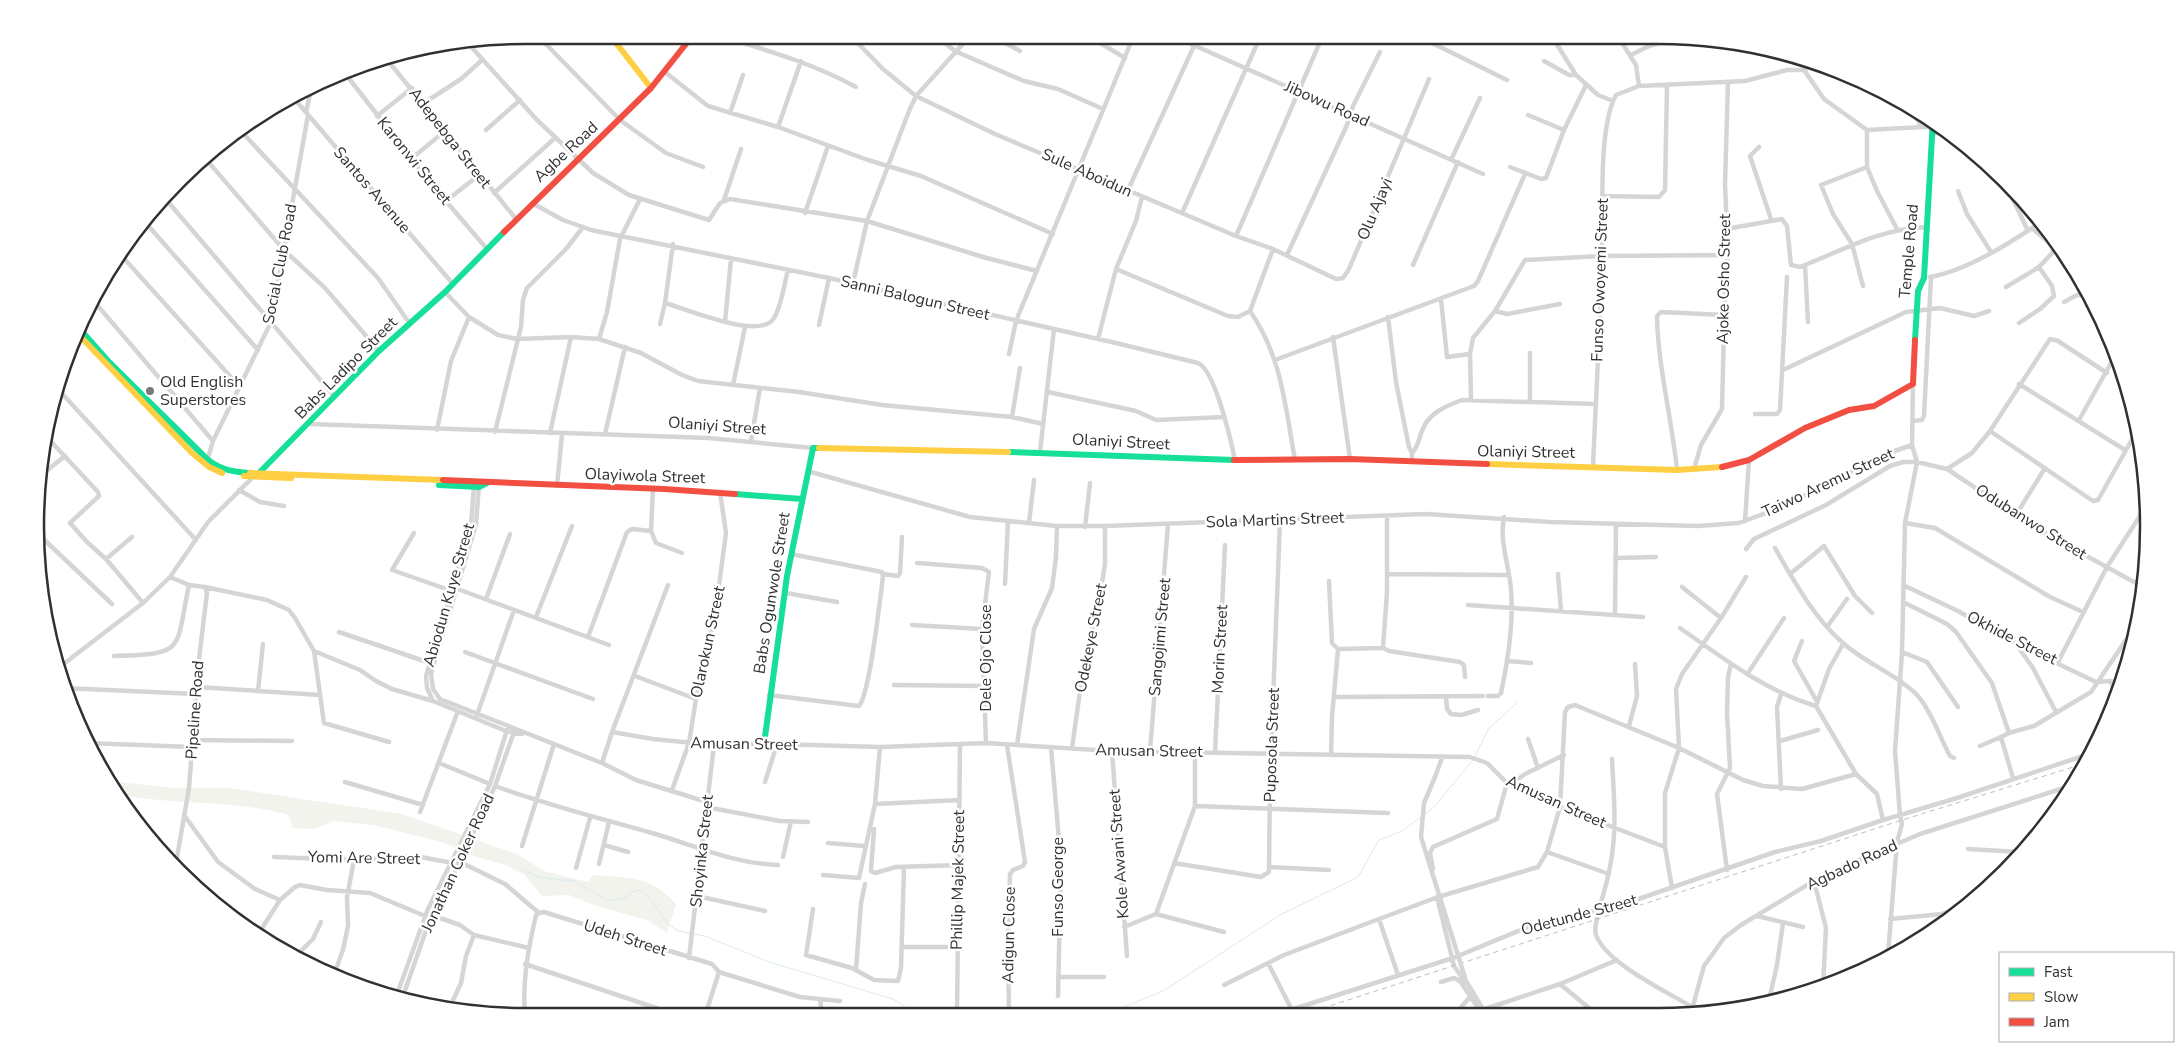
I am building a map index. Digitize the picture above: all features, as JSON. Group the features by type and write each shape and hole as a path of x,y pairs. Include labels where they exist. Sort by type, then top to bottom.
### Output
{"street":[{"path":"546,44 620,120 666,153 703,166"},
{"path":"618,44 651,88"},
{"name":"Agbe Road","path":"453,284 532,203 620,120 665,72 686,44"},
{"path":"747,44 824,70 856,87"},
{"name":"Sule Aboidun","path":"859,44 883,69 916,96 995,134 1142,197 1236,236 1273,249 1336,279 1343,278"},
{"path":"946,44 955,51 1024,81 1058,89 1102,109"},
{"path":"853,283 867,221 916,96 962,44"},
{"path":"1007,44 1020,51"},
{"path":"1102,44 1125,58"},
{"path":"1009,354 1016,321 1130,44"},
{"name":"Jibowu Road","path":"1190,44 1483,174"},
{"path":"1182,213 1257,44"},
{"path":"1236,236 1319,44"},
{"path":"1434,44 1507,80"},
{"path":"1557,44 1576,75 1598,95 1613,101"},
{"path":"1623,44 1631,55 1639,76 1638,86 1745,81 1797,68 1804,70 1824,99 1867,130 1922,127 1932,131"},
{"path":"1631,55 1656,44"},
{"path":"1128,190 1194,46"},
{"path":"471,47 555,138 578,159 621,192 709,220 724,200 741,149"},
{"path":"1287,255 1380,52"},
{"path":"424,103 461,78 482,60"},
{"path":"778,127 801,61"},
{"path":"1544,61 1569,74 1576,75"},
{"name":"Adepebga Street","path":"390,63 516,219"},
{"path":"1804,70 1808,67"},
{"path":"665,72 704,103 952,188 1053,234"},
{"path":"730,113 743,75"},
{"name":"Karonwi Street","path":"349,77 411,159 487,249"},
{"name":"Olu Ajayi","path":"1343,278 1350,269 1429,79"},
{"name":"Ajoke Osho Street","path":"1694,469 1701,445 1722,409 1724,315 1728,255 1725,184 1728,82"},
{"path":"1510,167 1524,174 1541,179 1546,178 1564,130 1586,84"},
{"name":"Funso Owoyemi Street","path":"1593,467 1602,256 1603,166 1608,121 1616,95 1638,86"},
{"path":"1603,196 1651,197 1663,194 1665,190 1667,86"},
{"path":"378,116 412,88"},
{"name":"Social Club Road","path":"207,463 213,441 270,322 311,94"},
{"path":"1451,160 1480,98"},
{"path":"486,130 520,100"},
{"name":"Santos Avenue","path":"297,102 453,284"},
{"path":"1528,115 1564,130"},
{"path":"1917,120 1922,127"},
{"path":"1867,130 1867,167 1876,191 1897,229"},
{"path":"411,159 445,131"},
{"name":"Temple Road","path":"1913,384 1918,291 1927,277 1927,227 1932,131"},
{"path":"244,135 294,190 310,203 378,278 410,324"},
{"path":"494,193 555,138"},
{"path":"805,213 828,146"},
{"path":"1759,147 1750,156 1772,219"},
{"path":"209,162 284,250 325,288 379,351"},
{"path":"1413,265 1458,162"},
{"path":"1863,286 1852,244 1833,214 1821,185 1867,167"},
{"path":"1275,360 1469,288 1478,281 1524,174"},
{"path":"446,201 479,175"},
{"path":"1958,191 1967,214 1990,252"},
{"path":"1098,339 1116,269 1136,220 1142,197"},
{"path":"599,339 607,312 621,234 640,199"},
{"path":"724,200 730,199 805,213 867,221 983,257 1037,271"},
{"path":"168,202 335,397"},
{"name":"Sanni Balogun Street","path":"532,203 583,227 673,244 731,259 853,283 1098,339 1203,366 1207,370 1224,417 1235,460"},
{"path":"2016,203 2030,229 2048,243"},
{"path":"1726,229 1772,219 1782,219 1786,222 1791,265 1800,267 1852,244 1897,229 1927,227"},
{"path":"1913,420 1922,420 1924,416 1928,350 1927,277 1955,270 2036,225"},
{"path":"148,226 258,350"},
{"path":"495,432 527,288 566,248 583,227"},
{"path":"660,324 665,303 673,244"},
{"path":"1116,269 1228,316 1238,317 1250,311 1273,249"},
{"path":"2006,287 2039,268 2053,252 2053,249"},
{"path":"1470,400 1470,354 1476,332 1495,311 1525,260 1602,256 1728,255"},
{"path":"124,259 239,386"},
{"path":"726,322 731,259"},
{"path":"1805,265 1808,322"},
{"path":"2019,323 2040,309 2054,296 2052,286 2039,268"},
{"path":"665,303 745,327 767,325 775,317 788,270"},
{"path":"1755,414 1779,413 1783,370 1786,277"},
{"path":"819,325 829,278"},
{"name":"Babs Ladipo Street","path":"259,473 379,351 453,284"},
{"path":"444,292 469,317 498,335 517,339 570,337 599,339 641,353 682,375 698,381 882,405 1012,417 1044,424"},
{"path":"2064,302 2081,295"},
{"path":"1441,298 1447,357 1470,354"},
{"path":"1495,311 1507,314 1560,304"},
{"path":"97,305 213,441"},
{"path":"1783,370 1906,312 1940,308 1974,316 1989,311"},
{"path":"1250,311 1258,323 1275,360 1283,390 1295,460"},
{"path":"1677,470 1674,440 1658,344 1657,316 1661,312 1724,315"},
{"path":"437,430 451,361 469,317"},
{"path":"1388,317 1396,382 1409,447 1412,453"},
{"path":"733,385 745,327"},
{"path":"1040,452 1054,329"},
{"path":"84,333 207,463"},
{"path":"550,433 570,337"},
{"path":"1333,337 1350,459"},
{"path":"81,338 111,372 207,463 224,474 253,477 479,484"},
{"path":"1948,468 1972,453 1990,431 2019,384 2052,338 2107,373"},
{"path":"605,434 625,347"},
{"path":"1530,352 1530,401"},
{"path":"2079,420 2112,363"},
{"path":"1012,417 1020,368"},
{"path":"1888,950 1897,842 1902,824 1895,751 1902,652 1905,524 1916,461 1912,446 1913,384"},
{"name":"Olaniyi Street","path":"309,424 495,432 605,434 751,441 813,448 957,453 1040,452 1235,460 1350,459 1677,470 1730,466 1749,460 1805,428 1849,410 1874,406 1913,384"},
{"path":"2019,384 2125,450"},
{"path":"751,441 760,388"},
{"path":"1048,392 1136,411 1156,420 1224,417"},
{"path":"62,394 196,540"},
{"path":"1412,462 1412,453 1430,416 1462,400 1596,404"},
{"path":"1990,431 2095,501 2113,474 2132,438"},
{"path":"557,486 562,434"},
{"path":"51,442 98,492 99,496 70,522 86,542 106,559 143,603"},
{"name":"Taiwo Aremu Street","path":"1745,521 1785,506 1875,458 1912,446"},
{"name":"Babs Ogunwole Street","path":"764,744 769,695 791,554 802,499 810,472 813,448"},
{"path":"47,470 65,456"},
{"path":"1745,521 1749,460"},
{"name":"Odubanwo Street","path":"1746,549 1754,540 1826,505 1890,466 1902,462 1916,461 1948,468 2016,515 2070,548 2137,583"},
{"name":"Olayiwola Street","path":"207,463 226,470 259,473 479,484 720,492 802,499"},
{"path":"2016,515 2045,468"},
{"name":"Sola Martins Street","path":"810,472 970,517 1057,526 1084,527 1426,514 1504,517 1550,522 1698,526 1745,521"},
{"path":"64,664 143,603 170,577 208,522 253,477"},
{"path":"1029,523 1034,480"},
{"path":"1084,527 1090,483"},
{"name":"Abiodun Kuye Street","path":"438,697 432,686 431,674 471,526 479,484"},
{"path":"653,489 650,531 656,543 682,553"},
{"path":"239,490 260,502 284,506"},
{"name":"Olarokun Street","path":"672,790 689,743 696,699 715,615 726,533 720,492"},
{"path":"1383,648 1385,641 1387,516"},
{"path":"2058,662 2107,567 2140,516"},
{"path":"1334,697 1498,696 1501,693 1507,661 1512,608 1509,575 1502,547 1504,517"},
{"name":"Puposola Street","path":"1270,867 1270,754 1280,520"},
{"path":"1005,584 1008,521"},
{"name":"Sangojimi Street","path":"1150,751 1168,524"},
{"path":"1615,614 1616,524"},
{"path":"1905,524 1935,528 2050,597 2083,612"},
{"path":"536,618 572,526"},
{"path":"1017,745 1034,629 1052,588 1057,526"},
{"name":"Odekeye Street","path":"1072,748 1082,677 1099,601 1104,564 1106,526"},
{"path":"588,637 627,532 632,530 650,531"},
{"path":"414,533 392,570 486,599 609,645"},
{"path":"486,599 510,534"},
{"path":"106,559 132,537"},
{"path":"791,554 876,569 883,574 898,576 900,573 902,537"},
{"path":"44,540 112,604"},
{"name":"Morin Street","path":"1215,752 1225,545"},
{"path":"1790,574 1824,546 1856,596 1872,613"},
{"path":"1775,548 1790,574 1827,627 1843,644 1900,682 1918,697 1950,756 1954,758"},
{"path":"1615,558 1656,557"},
{"name":"Dele Ojo Close","path":"917,563 982,568 989,572 982,629 986,743"},
{"path":"769,695 859,706 863,702 883,574"},
{"path":"1387,574 1509,575"},
{"path":"1558,574 1561,611"},
{"path":"1672,888 1665,848 1665,785 1679,748 1676,689 1682,674 1721,618 1746,576"},
{"path":"170,577 189,585 267,600 282,606 296,618 314,651 324,723 389,742"},
{"path":"1328,580 1332,643 1338,648 1383,648 1389,651 1460,662 1464,665 1465,677"},
{"path":"114,656 153,655 169,650 179,638 189,585"},
{"path":"602,763 668,585"},
{"name":"Okhide Street","path":"1903,585 1958,611 2015,643 2058,662 2096,682"},
{"name":"Pipeline Road","path":"177,858 189,788 196,694 207,593 205,587"},
{"path":"1682,587 1721,618"},
{"name":"Abiodun Kuye Street","path":"433,701 428,692 426,680 454,589"},
{"path":"786,593 837,602"},
{"path":"1827,627 1847,599"},
{"path":"1903,602 1947,624 1956,632 1992,682 2008,733"},
{"path":"1468,605 1643,617"},
{"path":"476,716 514,610"},
{"path":"1748,673 1784,618"},
{"path":"912,625 982,629"},
{"path":"1680,628 1731,664 1781,694 1816,703"},
{"path":"339,632 430,663"},
{"path":"1980,746 2008,733 2034,726 2086,695 2094,689 2096,682 2127,639"},
{"path":"1802,641 1794,661 1856,774 1877,794 1883,820 2082,756"},
{"path":"2015,643 2033,668 2056,712"},
{"path":"258,691 263,644"},
{"path":"1816,703 1829,669 1843,644"},
{"path":"1332,755 1338,648"},
{"path":"314,651 360,670 376,682 508,726 514,731"},
{"path":"465,652 593,699"},
{"path":"1902,652 1928,662 1958,707"},
{"path":"1507,661 1531,663"},
{"path":"1629,726 1637,696 1635,664"},
{"path":"1727,870 1717,794 1729,773 1727,713 1728,678 1731,664"},
{"path":"635,676 696,699"},
{"path":"2110,681 2113,686"},
{"path":"2096,682 2115,682"},
{"path":"894,685 985,686"},
{"path":"197,687 320,695"},
{"path":"72,688 196,694"},
{"path":"1781,694 1778,707 1781,789"},
{"path":"433,701 438,697 458,710"},
{"path":"1446,697 1447,709 1451,714 1461,715 1478,710"},
{"path":"1224,986 1268,963 1380,919 1438,898 1538,867 1547,852 1560,807 1565,712 1568,707 1575,705 1629,726 1750,782 1781,789 1812,788 1856,774"},
{"path":"420,812 458,710"},
{"path":"476,716 506,731 514,731 554,744 602,763 636,780 672,790 706,804 780,821 808,822"},
{"name":"Jonathan Coker Road","path":"493,785 508,726"},
{"path":"1780,741 1818,730"},
{"name":"Jonathan Coker Road","path":"404,993 424,932 430,919 434,916 456,862 493,785 514,731"},
{"name":"Amusan Street","path":"612,732 689,743 714,744 880,747 986,743 1112,752 1150,751 1442,758 1470,757 1480,759 1509,784 1560,807 1665,848"},
{"path":"2001,737 2013,778"},
{"path":"1528,739 1538,768"},
{"path":"193,740 292,742"},
{"path":"95,743 192,747"},
{"path":"522,846 554,744"},
{"name":"Shoyinka Street","path":"689,958 714,744"},
{"path":"765,782 777,744"},
{"name":"Phillip Majek Street","path":"957,1008 960,744"},
{"name":"Adigun Close","path":"1007,745 1025,862 1023,866 1013,870 1010,874 1008,940 1010,1008"},
{"path":"823,875 859,878 864,846 875,804 880,747"},
{"name":"Funso George","path":"1051,747 1061,863 1058,996"},
{"name":"Kole Awani Street","path":"1112,752 1127,956"},
{"path":"1156,914 1195,806 1195,753"},
{"path":"1482,1008 1456,972 1438,898 1430,849 1497,819 1509,784 1564,755"},
{"path":"1442,758 1424,803 1421,822 1422,845 1466,981 1483,1008"},
{"path":"1612,759 1616,829 1609,874 1595,923 1596,936 1617,960 1692,1007"},
{"path":"439,762 493,785 590,818 747,863 778,865"},
{"path":"345,782 423,805"},
{"name":"Agbado Road","path":"1692,1007 1699,980 1710,956 1732,931 1814,881 1897,842 2062,789"},
{"path":"875,804 960,800"},
{"path":"1195,806 1388,813"},
{"path":"184,816 218,862 255,889 280,900"},
{"path":"576,868 590,818"},
{"path":"783,857 791,820"},
{"name":"Odetunde Street","path":"1298,1008 1453,958 1540,922 1600,910 1727,870 1775,852 1821,841 1883,820"},
{"path":"599,864 609,822"},
{"path":"874,829 871,871 904,867 960,865"},
{"path":"828,843 864,846"},
{"path":"604,845 628,852"},
{"path":"1968,849 2014,852"},
{"path":"1547,852 1609,874"},
{"name":"Yomi Are Street","path":"274,857 354,860 415,856 456,862 505,884 539,913"},
{"path":"336,970 343,950 348,926 347,897 354,860"},
{"name":"Jonathan Coker Road","path":"398,991 425,916 456,862"},
{"path":"1174,863 1261,877 1266,876 1270,867 1329,870"},
{"path":"813,909 806,955 856,970 874,980 896,982 900,978 904,867"},
{"path":"1814,881 1827,937 1824,979"},
{"path":"856,970 861,903 865,884"},
{"path":"261,929 280,900 294,887 300,885 370,893 425,916"},
{"path":"697,896 765,912"},
{"name":"Udeh Street","path":"539,913 544,912 712,964 719,972"},
{"path":"1890,919 1947,912"},
{"path":"524,1008 522,995 525,964 536,915 539,913"},
{"path":"1124,926 1156,914 1224,932"},
{"path":"434,916 460,925 474,935 529,948"},
{"path":"1757,916 1803,927"},
{"path":"1380,919 1398,975"},
{"path":"300,952 313,939 321,922"},
{"path":"1771,995 1778,965 1783,923"},
{"path":"452,1002 461,984 466,956 474,935"},
{"path":"902,948 957,947"},
{"path":"1496,1008 1617,960"},
{"path":"1268,963 1291,1008"},
{"path":"525,964 656,1008"},
{"path":"708,1008 719,972 800,997 840,1001"},
{"path":"1058,977 1104,977"},
{"path":"1441,982 1456,979 1481,1008"},
{"path":"1560,984 1589,1008"},
{"path":"1459,1008 1470,996"},
{"path":"820,999 821,1008"}],"shaded area":[{"path":"117,782 174,788 229,788 402,814 519,855 544,871 588,882 593,875 628,878 648,883 676,904 667,933 647,920 594,905 569,895 542,896 524,874 505,865 474,856 445,843 373,825 334,821 314,829 292,828 289,815 268,810 225,804 126,796"}],"waterway":[{"path":"1475,756 1489,728 1517,703"},
{"path":"1425,814 1435,806 1473,760"},
{"path":"1117,1008 1165,990 1280,915 1358,877 1379,840 1402,831 1421,817"},
{"path":"523,870 541,878 574,881 607,900 623,899 633,892 640,890 652,901 667,923 678,931 705,936 769,962 893,999 907,1008"}],"railway":[{"path":"1323,1008 1902,820 2077,766"}],"traffic: fast":[{"path":"1915,340 1918,291 1924,278 1932,129"},
{"path":"259,473 379,351 445,292 504,232"},
{"path":"84,333 109,362 208,460 228,470 250,473"},
{"path":"764,744 787,576 813,448 819,448"},
{"path":"1008,452 1234,460"},
{"path":"439,485 479,487 487,483"},
{"path":"735,494 802,499"}],"traffic: slow":[{"path":"617,44 651,88"},
{"path":"82,338 192,453 209,467 222,473"},
{"path":"819,448 1008,452"},
{"path":"1487,464 1677,470 1722,467"},
{"path":"250,473 443,480"},
{"path":"244,476 291,478"}],"traffic: jam":[{"path":"504,232 651,88 686,44"},
{"path":"1722,467 1749,460 1805,428 1849,410 1874,406 1913,384 1915,340"},
{"path":"1234,460 1350,459 1487,464"},
{"path":"443,480 664,489 735,494"}],"place":[{"name":"Old English Superstores","path":"150,391"}]}
